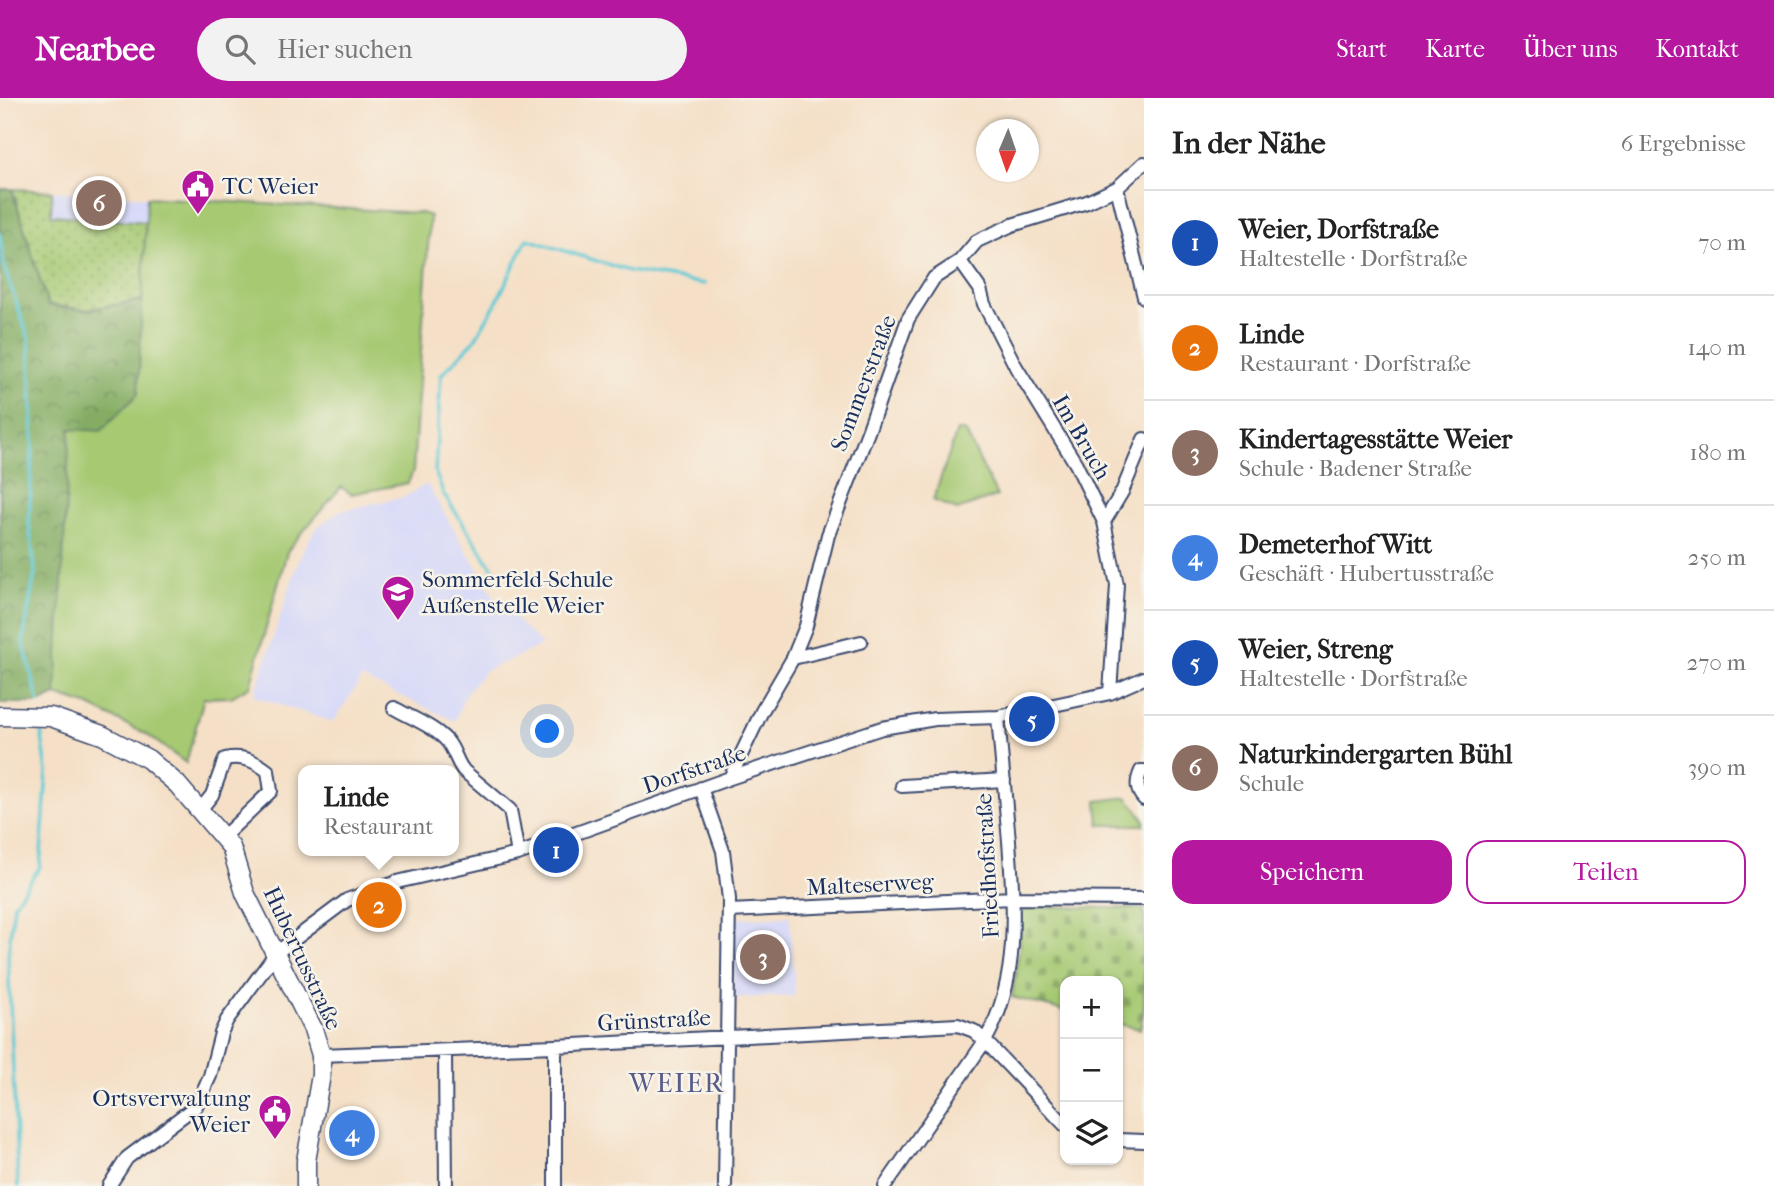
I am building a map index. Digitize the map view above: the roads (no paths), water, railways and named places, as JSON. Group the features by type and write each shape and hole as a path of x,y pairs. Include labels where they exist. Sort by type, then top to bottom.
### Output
{"street":[{"name":"Sommerstraße","path":"730,778 762,711 793,658 806,626 828,535 908,319 934,278 960,261 977,241 1012,225 1087,202 1118,188 1144,163"},
{"path":"1118,188 1144,297"},
{"name":"Im Bruch","path":"960,261 980,289 984,304 1016,367 1076,464 1104,522 1117,585 1110,693"},
{"path":"1104,522 1122,492 1144,439"},
{"path":"793,658 861,642"},
{"name":"Dorfstraße","path":"109,1186 127,1158 196,1106 211,1076 221,1032 227,1020 275,953 347,900 397,881 518,854 701,788 882,728 935,719 998,717 1110,693 1144,678"},
{"path":"394,708 444,738 454,750 464,771 510,810 518,854"},
{"name":"Hubertusstraße","path":"0,716 51,717 102,734 148,759 177,784 224,836 231,848 244,893 313,1029 321,1055 321,1075 306,1161 306,1186"},
{"name":"Friedhofstraße","path":"885,1186 985,1041 996,1022 1004,999 1013,944 1013,898 998,717"},
{"path":"200,810 212,795 225,759 242,758 257,762 268,771 271,791 224,836"},
{"path":"1144,771 1141,771 1137,780 1138,793 1144,799"},
{"path":"902,786 1004,780"},
{"path":"701,788 723,851 729,911 726,1186"},
{"name":"Malteserweg","path":"729,911 1013,898 1144,899"},
{"name":"Grünstraße","path":"321,1055 958,1025 974,1031 985,1041 1060,1120"},
{"path":"555,1046 555,1186"},
{"path":"445,1051 446,1186"},
{"path":"1123,1140 1144,1141"}],"waterway":[{"path":"0,234 4,267 29,339 33,432 29,523 35,572 23,641 39,703"},
{"path":"497,575 443,493 435,471 441,375 474,341 527,239 629,271 705,284"},
{"path":"18,1186 8,955 14,904 40,867 47,772 41,729"}],"place":[{"name":"Naturkindergarten Bühl","path":"99,203"},
{"name":"TC Weier","path":"198,216"},
{"name":"Sommerfeld-Schule Außenstelle Weier","path":"398,622"},
{"name":"Weier, Streng","path":"1032,719"},
{"name":"Weier, Dorfstraße","path":"556,850"},
{"name":"Linde","path":"379,905"},
{"name":"Kindertagesstätte Weier","path":"763,957"},
{"name":"Demeterhof Witt","path":"352,1133"},
{"name":"Ortsverwaltung Weier","path":"275,1141"}],"district":[{"name":"WEIER","path":"677,1083"}]}
